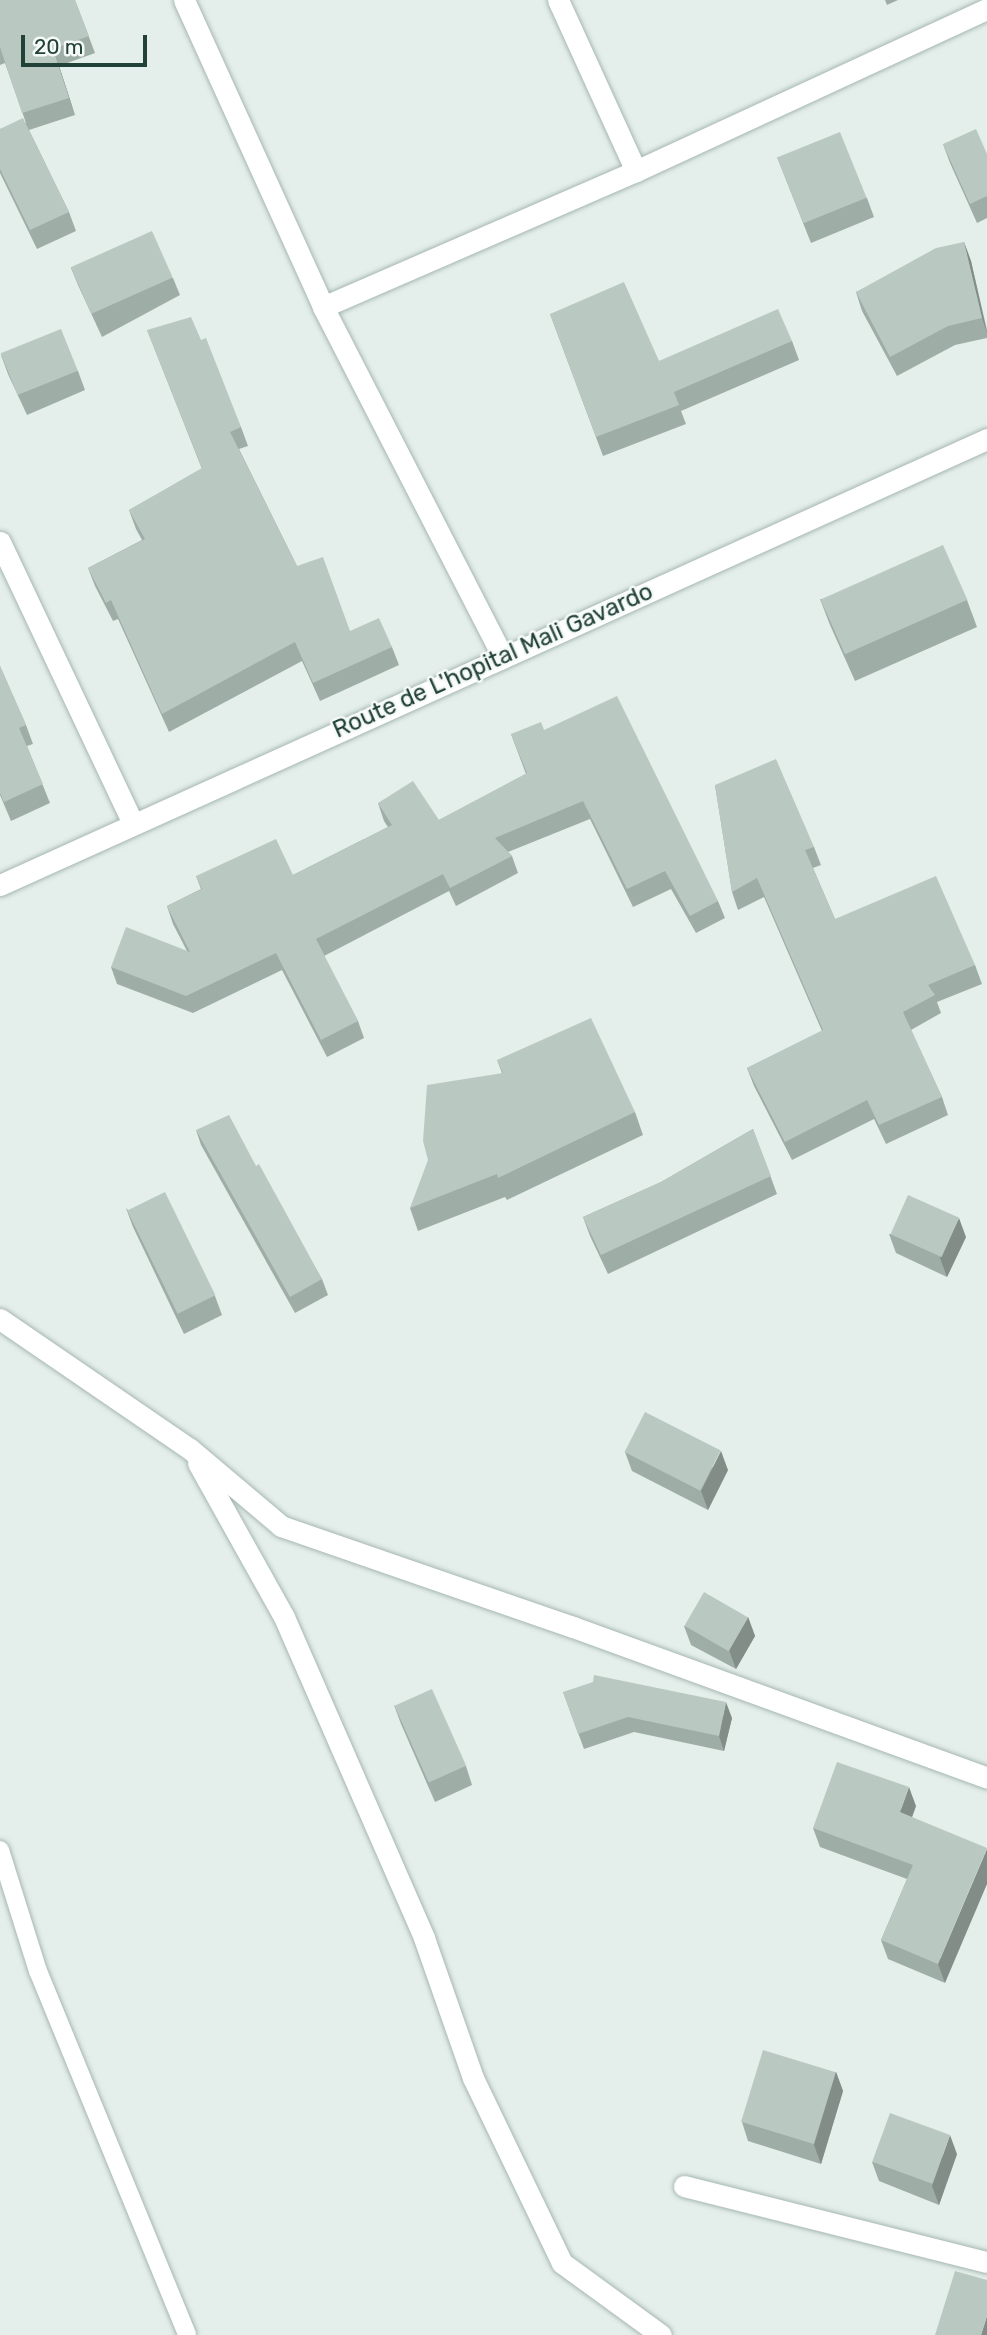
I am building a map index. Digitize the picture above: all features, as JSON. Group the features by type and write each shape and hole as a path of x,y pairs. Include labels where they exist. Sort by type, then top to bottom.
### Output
{"street":[{"path":"184,0 323,307 503,657"},
{"path":"558,0 636,171"},
{"path":"323,307 636,171 978,8"},
{"name":"Route de L'hopital Mali Gavardo","path":"0,885 987,439"},
{"path":"0,542 133,823"},
{"path":"0,1319 190,1449 281,1526 573,1627 987,1778"},
{"path":"190,1449 284,1617 425,1938 473,2078 562,2263 661,2335"},
{"path":"684,2186 987,2262"}],"lane":[{"path":"0,1850 38,1971 187,2335"}],"building":[{"path":"0,0 75,0 89,36 53,49 69,98 22,113 0,47"},
{"path":"23,118 69,212 30,230 0,169 0,129"},
{"path":"976,129 987,154 987,196 970,204 943,144"},
{"path":"840,132 867,198 804,223 777,157"},
{"path":"152,231 173,278 91,314 71,267"},
{"path":"964,242 982,318 948,326 890,357 856,292 936,248"},
{"path":"624,282 659,361 778,309 792,341 674,392 679,405 596,437 550,314"},
{"path":"191,317 201,340 206,338 241,427 230,432 297,566 323,557 350,631 379,618 392,647 313,683 295,642 162,714 111,600 106,603 88,568 145,539 129,510 202,468 147,330"},
{"path":"61,329 78,371 18,395 1,353"},
{"path":"943,545 967,600 845,654 821,600"},
{"path":"0,666 26,725 19,728 43,784 4,802 0,793"},
{"path":"617,696 718,901 690,916 665,871 627,889 583,801 495,838 512,856 450,888 443,874 316,939 358,1021 321,1040 276,953 186,996 111,967 126,927 190,952 167,906 202,889 196,876 276,839 293,875 392,825 378,803 413,781 439,820 527,773 511,734 541,722 544,730"},
{"path":"776,759 814,847 805,850 835,919 936,876 975,965 928,985 935,995 903,1012 942,1097 879,1125 867,1100 785,1142 747,1068 823,1030 757,878 732,892 715,785"},
{"path":"591,1018 635,1112 498,1178 497,1174 410,1208 428,1160 423,1141 427,1085 503,1073 497,1060"},
{"path":"229,1115 322,1279 290,1297 196,1130"},
{"path":"753,1129 771,1176 601,1255 583,1217 661,1182"},
{"path":"165,1192 215,1295 178,1314 127,1210"},
{"path":"908,1195 959,1218 942,1257 891,1234"},
{"path":"645,1412 721,1451 700,1491 625,1452"},
{"path":"704,1592 748,1618 729,1651 684,1626"},
{"path":"594,1675 726,1702 719,1736 628,1717 578,1734 563,1692 593,1682"},
{"path":"432,1689 466,1766 429,1782 395,1706"},
{"path":"837,1762 909,1787 900,1812 987,1848 938,1964 881,1940 913,1865 813,1828"},
{"path":"763,2050 836,2072 814,2144 741,2122"},
{"path":"890,2113 950,2135 932,2184 872,2162"},
{"path":"955,2271 987,2280 987,2316 981,2335 935,2335"}]}
